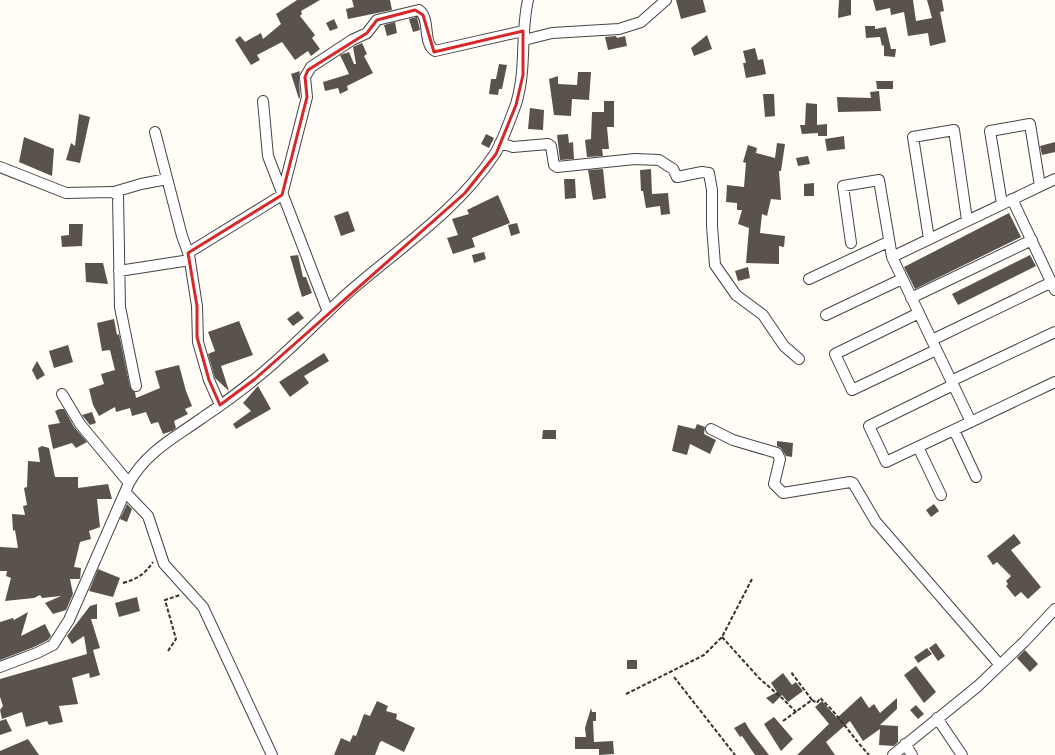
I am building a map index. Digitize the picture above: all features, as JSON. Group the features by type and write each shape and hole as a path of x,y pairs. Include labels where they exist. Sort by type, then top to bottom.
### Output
{"street":[{"path":"0,667 37,653 53,645 69,620 127,487 136,471 164,442 220,405 255,379 348,293 465,193 496,154 516,105 523,75 524,17 528,0"},
{"path":"120,270 189,256 282,195 307,97 307,73 311,67 349,42 367,33 375,22 419,10 424,15 430,46 432,49 438,51 524,35 619,29 641,22 666,0"},
{"path":"263,101 268,156 328,312"},
{"path":"1002,204 990,131 1030,124 1040,186"},
{"path":"929,239 913,137 954,130 967,220"},
{"path":"155,132 189,256 197,303 198,342 209,380 220,405"},
{"path":"500,143 514,147 548,144 551,146 554,165 557,167 635,159 659,160 673,168 677,177 702,172 708,173 712,190 712,226 715,265 736,295 763,315 784,346 799,359"},
{"path":"0,167 66,193 114,192 140,184 167,179"},
{"path":"892,257 1055,179"},
{"path":"851,243 842,186 879,180 888,242 892,257 971,422"},
{"path":"114,192 118,195 119,199 121,316 136,386"},
{"path":"932,340 1053,286 1012,199"},
{"path":"912,298 1032,240"},
{"path":"809,279 888,242"},
{"path":"826,315 902,279"},
{"path":"919,314 835,354 852,390 936,350"},
{"path":"1055,332 869,426 886,462 1055,382"},
{"path":"62,394 80,424 148,516 159,553 169,570 203,607 272,755"},
{"path":"711,429 733,440 777,453 780,459 774,482 777,489 786,493 850,482 853,483 876,522 1000,665"},
{"path":"954,430 976,477"},
{"path":"918,447 941,495"},
{"path":"893,755 1000,665 1055,609"},
{"path":"937,718 962,755"},
{"path":"905,744 912,755"}],"path":[{"path":"123,583 136,579 147,572 159,553"},
{"path":"626,694 704,655 722,637 752,579"},
{"path":"168,651 176,639 165,600 190,592"},
{"path":"722,637 759,678 797,713"},
{"path":"791,672 812,700 816,703 820,698 831,708 855,740 869,755"},
{"path":"674,677 736,755"},
{"path":"783,721 797,713 812,700"}],"highlighted area":[{"path":"415,10 423,15 434,52 523,31 523,75 516,105 496,154 465,193 255,379 220,405 209,380 197,337 197,306 188,253 282,195 307,97 305,77 308,70 367,33 377,20"}],"building":[{"path":"297,0 320,0 301,11 302,14 300,16 315,35 312,38 320,49 311,56 308,51 295,60 282,42 257,55 260,60 251,65 235,40 240,36 245,42 261,33 263,39 281,24 276,14"},
{"path":"352,0 390,0 392,10 348,19 346,9 354,7"},
{"path":"676,0 703,0 706,12 681,19"},
{"path":"839,0 851,0 851,15 838,18"},
{"path":"873,0 913,0 916,21 932,18 927,0 942,0 944,11 940,12 946,42 930,46 928,33 908,36 904,12 891,15 890,8 876,11"},
{"path":"417,17 420,30 413,32 409,19"},
{"path":"334,19 338,28 330,31 326,23"},
{"path":"395,22 397,33 387,36 384,25"},
{"path":"865,26 875,26 875,29 886,27 891,49 896,49 895,57 884,56 884,45 882,46 880,37 866,38"},
{"path":"707,35 712,49 694,56 691,48"},
{"path":"616,36 617,38 625,36 627,46 608,50 605,37"},
{"path":"362,43 367,54 364,56 373,73 347,86 348,90 340,94 338,88 325,91 323,82 349,74 340,55 349,52 354,64 356,64 353,47"},
{"path":"755,48 758,60 763,59 766,74 746,78 743,63 746,63 743,51"},
{"path":"499,64 507,65 502,89 499,89 498,95 489,94 491,79 496,79"},
{"path":"300,71 300,97 299,99 291,74"},
{"path":"578,72 591,72 589,100 572,99 571,116 554,115 549,79 558,76 558,84 577,85"},
{"path":"876,81 893,81 893,89 877,89"},
{"path":"879,91 881,111 838,112 837,97 871,98 870,92"},
{"path":"763,94 774,94 775,116 765,117"},
{"path":"604,101 614,101 614,127 607,127 609,149 602,149 603,156 587,157 585,140 591,139 592,112 604,112"},
{"path":"806,103 817,104 817,125 827,124 827,136 818,136 818,133 802,134 800,125 805,125"},
{"path":"530,108 544,110 543,130 528,129"},
{"path":"79,114 90,117 80,163 66,160 71,143 75,146"},
{"path":"486,134 494,138 489,148 481,144"},
{"path":"568,134 569,143 573,142 574,159 560,160 557,135"},
{"path":"844,136 845,149 827,151 825,139"},
{"path":"24,137 54,149 52,176 19,162"},
{"path":"1055,142 1055,152 1042,155 1040,146"},
{"path":"777,143 785,144 781,171 779,171 781,200 771,199 767,216 762,214 760,233 785,236 784,247 779,246 779,264 746,263 749,228 738,224 742,210 737,210 737,203 726,202 727,185 744,187 746,163 743,162 748,145 757,148 756,153 775,158"},
{"path":"808,156 810,164 798,166 796,158"},
{"path":"603,169 606,198 593,200 588,170"},
{"path":"651,169 652,194 668,193 670,214 661,215 660,206 646,208 643,191 641,191 640,170"},
{"path":"564,179 575,179 576,198 565,199"},
{"path":"814,183 814,196 804,196 804,184"},
{"path":"498,195 510,223 472,238 475,247 453,254 447,238 458,235 452,219 469,214 467,210"},
{"path":"348,211 355,231 341,236 334,216"},
{"path":"1009,213 1021,237 915,289 904,267"},
{"path":"517,223 520,233 511,236 508,225"},
{"path":"69,224 83,224 82,246 62,247 61,236 69,235"},
{"path":"484,252 486,259 474,263 472,255"},
{"path":"298,255 303,277 306,277 312,293 302,297 290,256"},
{"path":"1030,255 1036,266 958,305 952,294"},
{"path":"85,263 103,263 108,284 86,282"},
{"path":"748,267 750,278 738,281 735,271"},
{"path":"298,311 304,318 293,326 287,319"},
{"path":"114,319 117,335 119,334 130,387 135,392 136,398 160,388 155,371 179,365 192,406 185,409 188,414 174,421 176,428 172,431 163,434 158,422 151,424 146,412 132,416 130,408 116,412 115,407 99,416 93,405 89,389 104,384 101,374 115,370 110,350 102,351 97,323"},
{"path":"239,321 253,355 221,366 229,391 215,378 208,354 215,351 208,332"},
{"path":"68,345 73,362 54,368 49,351"},
{"path":"324,353 329,361 304,376 309,383 290,397 279,382"},
{"path":"37,361 45,375 37,380 32,370"},
{"path":"258,386 271,409 236,429 233,424 251,411 243,403"},
{"path":"64,409 74,427 87,442 76,448 72,443 53,449 48,425 60,423 55,411"},
{"path":"92,412 96,423 90,425 82,415"},
{"path":"697,424 705,427 704,434 716,440 710,454 690,444 687,455 672,451 678,425 695,429"},
{"path":"543,430 556,430 556,439 542,439"},
{"path":"777,441 793,443 792,457 786,456 781,448 777,446"},
{"path":"42,446 49,448 55,477 78,477 78,488 108,484 112,499 97,499 100,527 89,531 91,539 80,542 74,567 81,568 80,579 70,579 73,594 66,610 53,614 45,603 61,596 42,598 40,595 34,598 5,601 11,578 6,576 7,571 0,571 0,547 18,548 15,530 13,531 12,514 25,515 23,506 27,505 24,488 27,487 28,461 40,462 38,448"},
{"path":"127,504 132,509 127,522 120,519"},
{"path":"934,504 939,511 931,517 926,510"},
{"path":"1014,534 1021,543 1011,550 1041,587 1028,599 1021,592 1015,597 1006,586 1008,584 1006,581 1011,576 997,562 993,565 987,556"},
{"path":"98,569 120,578 113,597 89,591"},
{"path":"137,597 140,611 119,617 115,603"},
{"path":"97,604 97,619 91,619 100,648 93,650 100,675 90,678 89,673 72,678 78,704 59,706 63,722 49,725 47,721 26,727 22,712 2,719 0,710 3,706 0,697 0,679 87,654 84,636 72,644 67,636 90,606"},
{"path":"28,612 21,636 45,624 51,636 48,640 34,647 0,660 0,622 13,618 14,620"},
{"path":"936,643 945,656 938,661 929,648"},
{"path":"927,648 932,654 918,663 914,657"},
{"path":"1025,650 1038,664 1030,672 1017,658"},
{"path":"627,660 637,660 637,669 627,669"},
{"path":"916,666 936,692 924,703 904,675"},
{"path":"783,673 792,685 796,682 803,691 788,702 782,695 773,704 766,698 777,692 771,683"},
{"path":"861,696 869,708 874,704 880,713 897,698 897,709 880,725 898,726 898,742 894,746 879,745 880,729 863,741 850,721 826,742 835,755 797,755 829,724 815,707 822,701 837,718"},
{"path":"377,701 388,706 386,711 397,714 396,719 415,728 404,752 382,741 380,742 375,755 334,755 341,738 350,742 353,735 356,736 364,714 370,716"},
{"path":"916,705 924,714 918,719 910,710"},
{"path":"591,708 592,712 596,712 596,721 593,721 594,742 613,741 614,754 599,755 599,749 575,749 575,737 586,737 585,728"},
{"path":"774,717 793,739 781,751 764,724"},
{"path":"6,719 12,731 0,735 0,721"},
{"path":"745,722 769,755 755,755 742,736 740,737 734,728"},
{"path":"28,739 39,755 0,755 0,751"}]}
